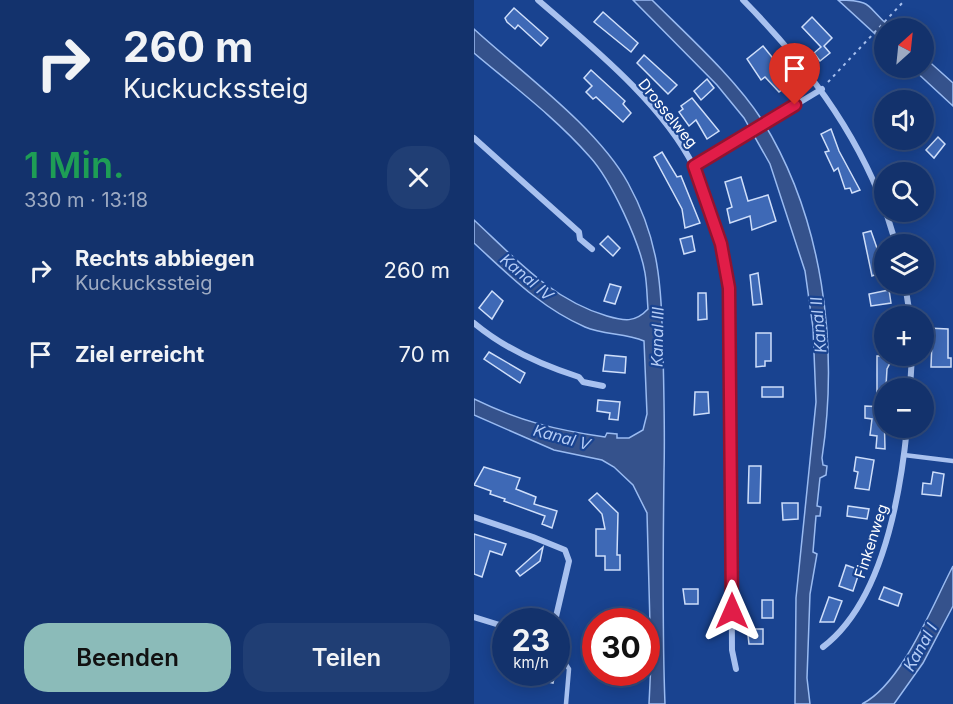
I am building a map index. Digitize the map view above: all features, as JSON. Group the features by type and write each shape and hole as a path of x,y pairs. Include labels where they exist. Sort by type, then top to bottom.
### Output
{"street":[{"name":"Drosselweg","path":"538,0 643,98 694,166 721,244 729,288 732,650 736,669"},
{"path":"743,0 799,60 822,89 862,155 874,182"},
{"path":"694,166 822,89"},
{"path":"474,138 579,232 580,239 592,249"},
{"path":"474,323 502,344 527,357 579,377 583,382 603,386"},
{"name":"Finkenweg","path":"824,647 849,622 868,588 895,507 906,438"},
{"path":"474,517 561,547 567,554 568,561 558,608"},
{"path":"474,617 492,623"}],"lane":[{"path":"904,455 953,461"},
{"path":"567,704 568,686"}],"path":[{"path":"822,89 905,0"}],"water":[{"name":"Kanal II","path":"633,0 652,0 710,57 751,104 783,158 800,198 812,240 827,327 828,371 827,415 822,458 823,465 827,466 826,475 820,478 817,506 821,507 820,516 816,516 813,552 817,554 810,594 807,678 810,704 795,704 796,598 816,402 813,328 805,271 770,164 744,118 717,85"},
{"path":"838,0 851,0 870,7 881,18 874,18 874,33"},
{"path":"474,29 578,121 598,142 628,183 639,205 653,246 660,287 663,354 665,704 649,704 650,686 660,686 660,608 650,608 647,513 633,485 614,467 602,460 554,450 474,415 474,399 522,419 554,428 605,437 607,433 617,434 617,438 629,438 643,430 647,414 644,341 585,327 540,301 474,243 474,220 552,289 587,309 607,316 629,320 638,317 648,309 642,260 624,212 607,181 590,157 534,103 474,53"},
{"path":"934,66 953,83 953,106 923,78 934,78"},
{"name":"Kanal I","path":"953,566 953,606 923,663 894,704 862,704 877,694 903,662 926,622"}],"building":[{"path":"514,8 548,38 541,46 518,25 515,29 507,22 505,18"},
{"path":"603,12 638,43 631,52 594,22"},
{"path":"812,17 832,38 824,46 830,53 820,61 814,53 821,47 802,27"},
{"path":"763,46 780,67 785,63 803,84 795,91 789,84 779,92 765,77 761,80 747,59"},
{"path":"644,55 677,85 668,94 637,63"},
{"path":"591,70 625,101 623,104 631,113 623,122 596,97 593,99 586,92 592,86 584,78"},
{"path":"707,79 714,88 701,100 694,91"},
{"path":"692,98 719,131 707,139 696,120 689,126 679,112 683,109 681,106"},
{"path":"831,129 839,151 860,190 852,193 850,188 845,189 838,168 834,171 825,152 829,151 821,134"},
{"path":"938,137 945,144 934,158 926,150 934,150 934,141"},
{"path":"662,152 677,177 681,176 700,223 685,228 682,209 654,157"},
{"path":"741,177 748,201 768,195 776,221 752,230 750,216 730,223 727,209 732,207 725,182"},
{"path":"871,231 874,240 874,275 872,276 863,233"},
{"path":"608,236 620,248 613,256 600,244"},
{"path":"692,236 695,251 684,254 680,239"},
{"path":"758,273 762,304 753,305 750,275"},
{"path":"610,284 621,287 615,304 604,301"},
{"path":"492,291 503,301 492,319 479,308"},
{"path":"698,293 706,293 707,319 698,320"},
{"path":"869,294 890,294 891,303 871,306"},
{"path":"934,328 948,329 948,358 951,358 951,367 931,367 934,366"},
{"path":"756,333 771,333 771,361 765,361 765,366 756,367"},
{"path":"489,352 525,373 520,383 484,359"},
{"path":"605,355 626,357 625,373 603,371"},
{"path":"877,366 888,366 886,378 877,378"},
{"path":"762,387 783,387 783,397 762,397"},
{"path":"695,392 708,392 709,413 694,415"},
{"path":"598,400 620,402 618,420 609,419 610,413 597,411"},
{"path":"865,406 874,406 874,436 870,435 872,419 865,418"},
{"path":"877,438 885,438 885,449 876,448"},
{"path":"856,457 874,460 869,490 855,488 858,472 854,471"},
{"path":"749,466 761,466 760,503 748,503"},
{"path":"484,467 520,478 516,489 536,497 534,504 557,511 552,528 542,524 545,516 504,501 505,499 490,494 491,491 474,485"},
{"path":"933,472 944,474 941,496 922,494 923,483 931,484"},
{"path":"597,493 618,513 617,555 620,555 620,570 605,570 605,556 596,556 596,529 605,529 602,514 589,500"},
{"path":"782,503 798,503 798,519 783,520"},
{"path":"848,506 869,509 867,519 847,516"},
{"path":"474,534 506,544 502,555 490,551 482,577 474,574"},
{"path":"543,547 540,561 520,576 516,571"},
{"path":"846,565 860,570 853,591 839,586"},
{"path":"884,587 902,594 898,606 879,599"},
{"path":"683,589 698,589 698,604 685,604"},
{"path":"829,597 842,601 834,622 820,622"},
{"path":"762,600 773,600 773,618 762,618"},
{"path":"754,629 763,629 763,644 749,644 748,635 754,635"}],"route":[{"path":"732,611 730,299 721,244 711,209 694,166 795,105"}],"water label":[{"name":"Kanal IV","path":"527,277"},
{"name":"Kanal III","path":"657,337"},
{"name":"Kanal V","path":"562,437"}]}
